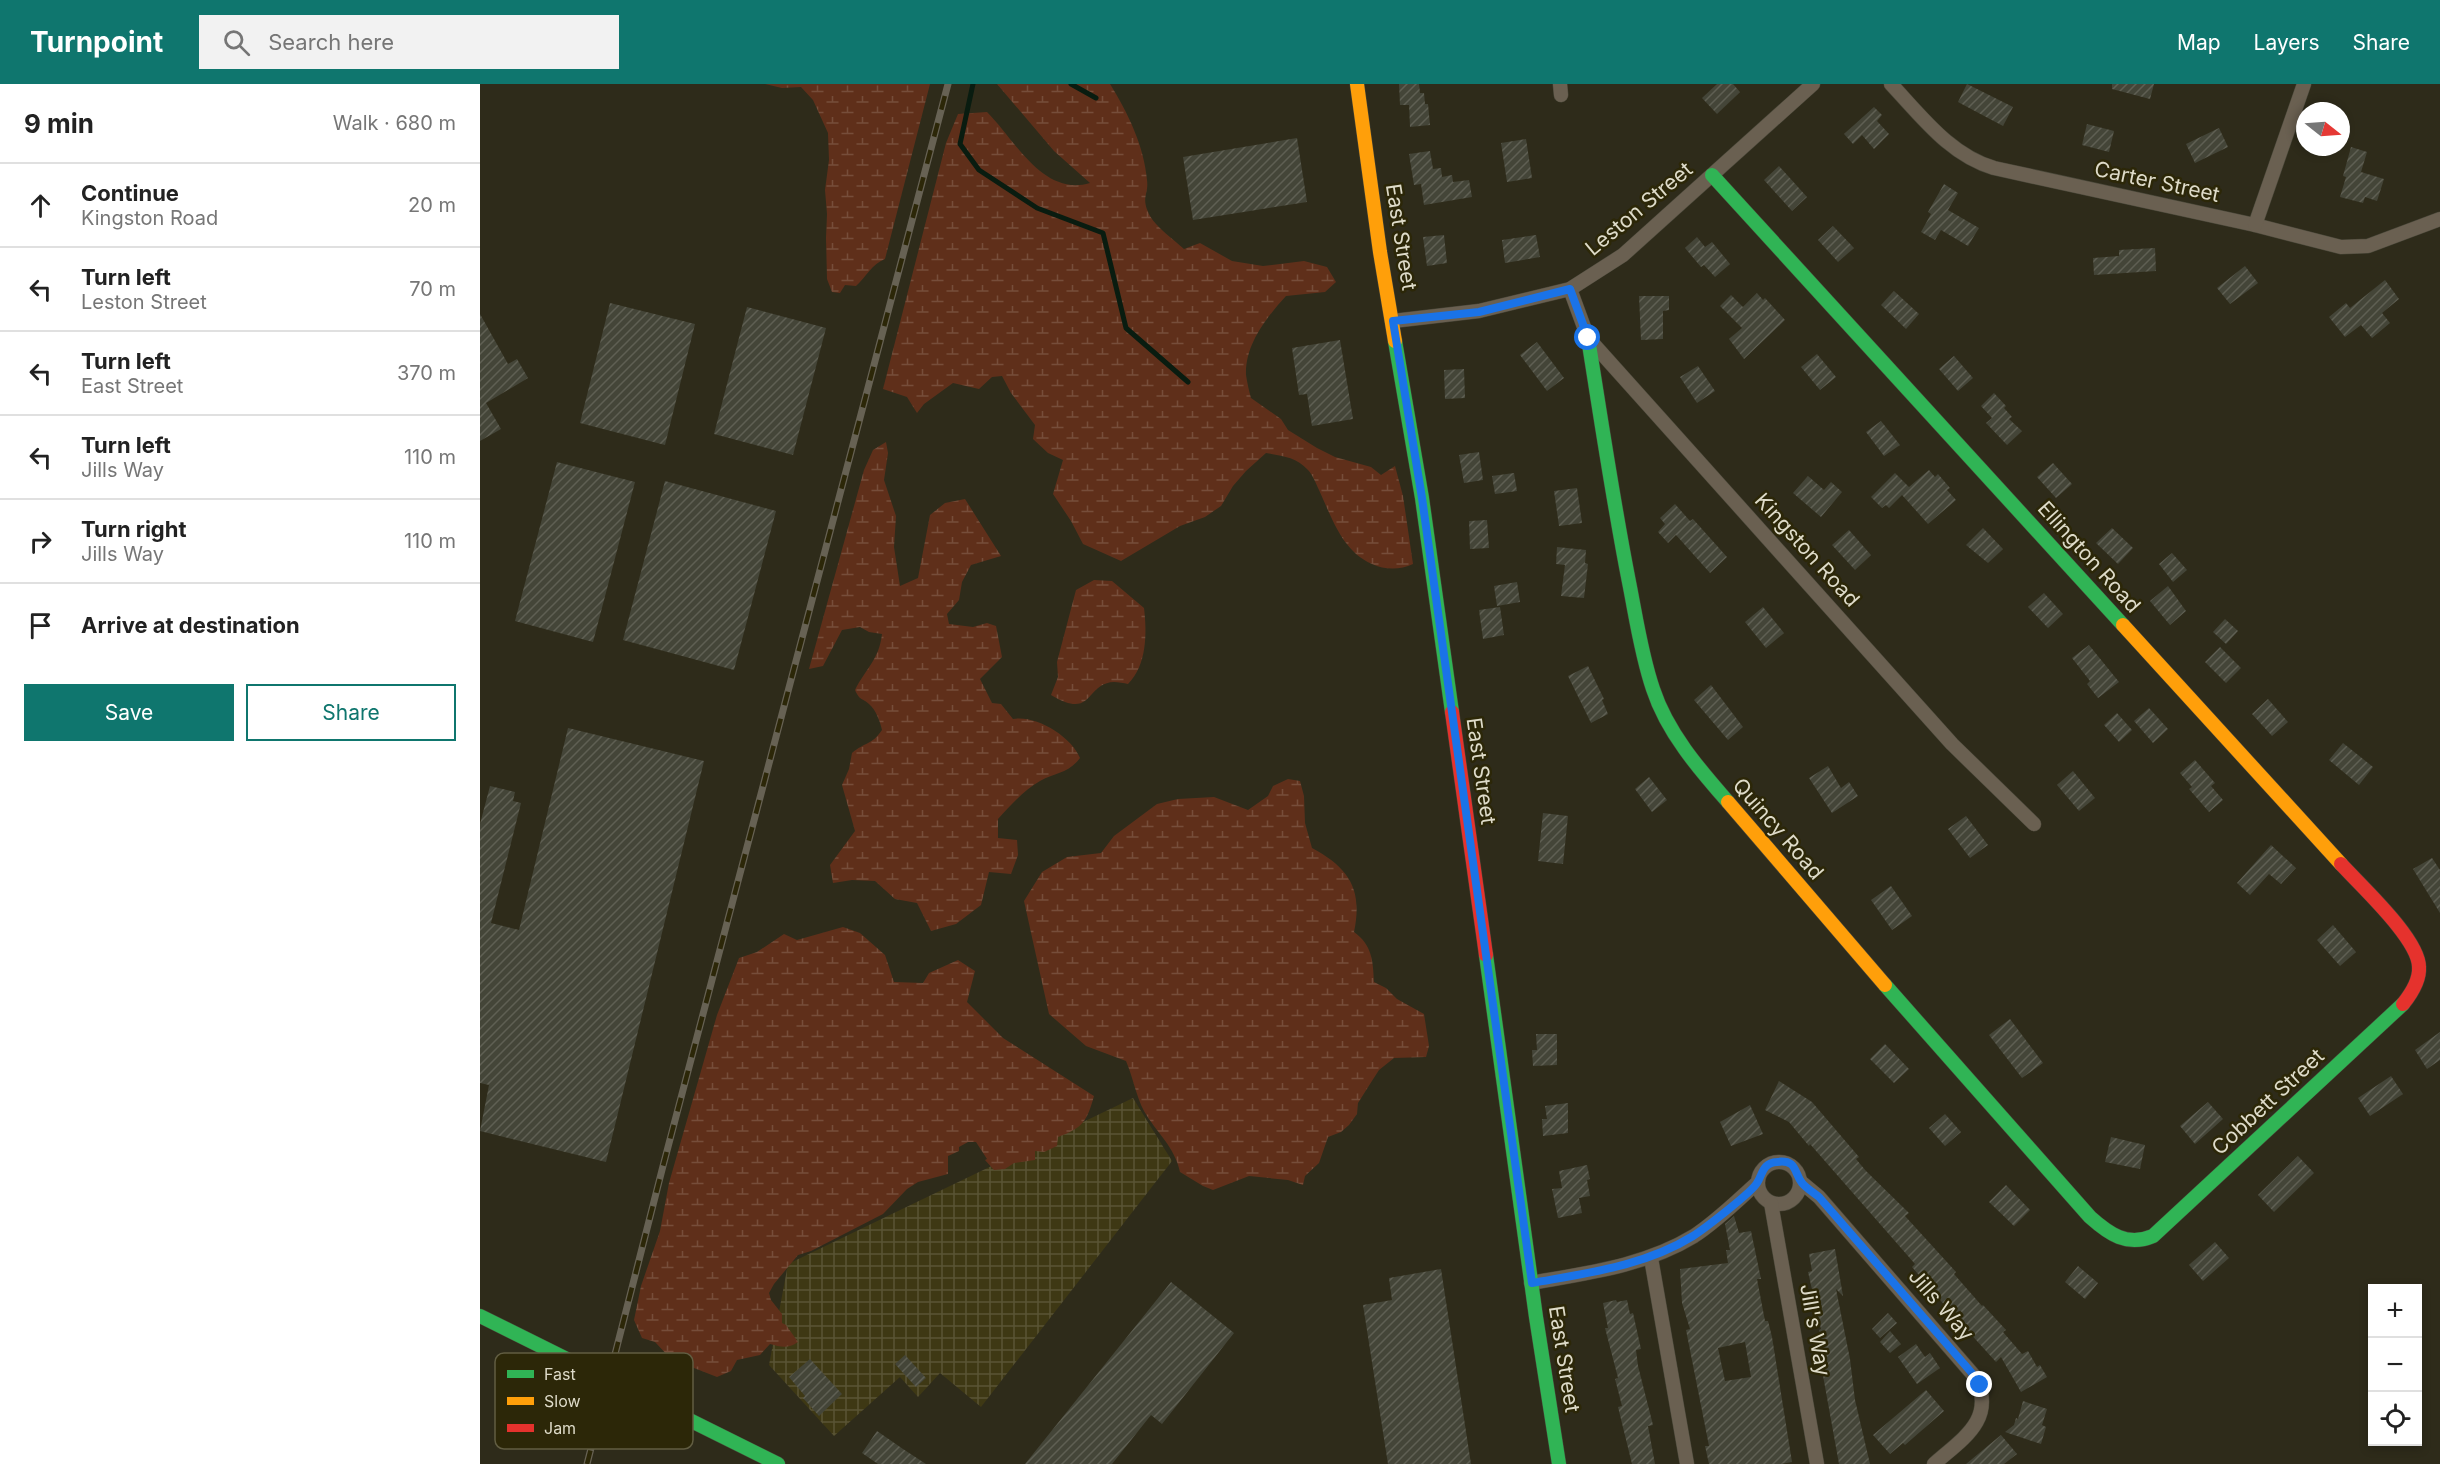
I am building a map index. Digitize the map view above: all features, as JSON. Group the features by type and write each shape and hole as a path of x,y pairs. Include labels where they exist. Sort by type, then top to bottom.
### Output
{"street":[{"name":"East Street","path":"1357,84 1422,498 1559,1464"},
{"name":"Leston Street","path":"1393,321 1479,312 1570,289 1623,255 1813,84"},
{"name":"Carter Street","path":"1891,84 1952,147 1978,164 2256,225 2341,247 2358,248 2387,241 2440,219"},
{"path":"2256,225 2304,84"},
{"name":"Ellington Road","path":"1712,175 2406,935 2416,951 2421,966 2421,975"},
{"name":"Kingston Road","path":"1570,289 1588,338 1952,744 2034,824"},
{"name":"Quincy Road","path":"1588,338 1615,510 1641,643 1653,690 1672,728 1694,763 1939,1048 2090,1217 2107,1232 2130,1243"},
{"name":"Cobbett Street","path":"2130,1243 2144,1242 2170,1221 2404,1003 2421,975"},
{"name":"Jills Way","path":"1532,1283 1600,1271 1651,1258 1694,1236 1757,1183 1766,1166 1779,1161 1785,1162 1796,1170 1801,1182 1819,1197 1976,1378 1984,1403 1979,1418 1969,1433 1934,1464"},
{"path":"1757,1183 1761,1195 1771,1203 1778,1204 1791,1201 1800,1189 1801,1182"},
{"name":"Jill's Way","path":"1771,1203 1817,1464"},
{"path":"1651,1258 1687,1464"},
{"path":"480,1316 554,1353"},
{"path":"693,1422 778,1464"}],"shaded area":[{"path":"1133,1098 1172,1161 981,1407 940,1373 918,1397 900,1377 834,1436 769,1365 788,1264"}],"green space":[{"path":"765,84 930,84 885,259 873,267 856,286 845,285 840,293 832,292 827,279 825,190 829,160 828,133 813,100 801,87 782,88"},
{"path":"997,84 1110,84 1139,142 1147,180 1145,200 1147,210 1157,225 1184,249 1200,243 1232,261 1263,266 1304,261 1327,267 1336,282 1325,292 1286,296 1258,332 1247,364 1246,375 1251,398 1281,419 1288,430 1335,457 1371,467 1381,475 1395,466 1403,496 1413,564 1387,568 1372,564 1362,558 1353,551 1339,533 1308,470 1294,460 1266,453 1233,486 1221,506 1205,517 1180,526 1121,561 1083,544 1053,494 1063,460 1048,453 1033,439 1035,425 1011,393 1002,376 992,377 979,389 953,383 924,404 917,413 907,397 883,389 946,143 958,114 987,112 1031,163 1044,174 1058,182 1073,185 1090,183 1054,151"},
{"path":"886,442 888,453 884,480 896,516 894,547 900,586 918,578 930,515 945,503 965,499 1001,556 971,565 962,582 959,600 947,614 949,624 973,627 987,623 996,626 1002,657 980,679 992,703 1001,704 1013,719 1032,720 1052,729 1069,742 1080,758 1066,770 1028,789 998,819 998,838 1017,840 1018,855 1011,874 989,872 981,905 956,924 931,931 917,903 895,899 875,881 852,880 833,883 830,865 855,831 842,785 849,769 852,753 872,741 882,730 874,709 855,690 878,651 882,634 869,632 860,627 842,630 823,666 809,669 864,470 873,450"},
{"path":"1094,580 1112,581 1144,608 1144,648 1139,668 1128,684 1114,682 1105,684 1082,703 1075,704 1051,695 1058,677 1057,662 1076,590"},
{"path":"1288,779 1300,781 1304,796 1305,823 1312,848 1335,864 1350,881 1356,904 1354,932 1368,948 1374,982 1386,988 1397,999 1424,1014 1429,1046 1426,1057 1394,1058 1379,1070 1358,1103 1357,1114 1341,1132 1328,1137 1319,1163 1305,1176 1303,1185 1288,1180 1249,1176 1213,1190 1180,1172 1170,1147 1144,1111 1126,1061 1086,1046 1049,1014 1024,901 1042,872 1067,857 1101,853 1114,836 1157,804 1178,799 1214,797 1248,810 1268,796 1273,786"},
{"path":"843,927 860,933 885,955 894,982 923,983 929,973 958,960 975,971 967,1002 1003,1038 1094,1096 1089,1112 1079,1127 1058,1137 1057,1146 1044,1152 1035,1151 1035,1160 1014,1163 1005,1169 994,1170 985,1160 987,1159 976,1142 968,1142 959,1147 959,1151 948,1156 948,1174 918,1182 907,1189 883,1214 811,1251 798,1255 769,1293 771,1300 782,1314 782,1323 798,1342 784,1347 770,1344 760,1355 737,1360 731,1371 717,1377 693,1368 693,1353 665,1353 655,1342 642,1338 634,1320 641,1286 660,1231 669,1183 717,1015 739,958 757,952 784,934 797,940"}],"building":[{"path":"1399,84 1419,84 1420,93 1424,93 1425,104 1428,104 1430,125 1410,127 1409,105 1400,105"},
{"path":"1717,84 1733,84 1740,92 1717,114 1702,98"},
{"path":"1967,84 2013,107 2003,126 1958,102"},
{"path":"2112,84 2154,84 2150,99 2112,89"},
{"path":"1874,107 1882,115 1877,121 1889,134 1874,149 1862,135 1853,144 1844,134"},
{"path":"2087,124 2114,131 2109,152 2082,145"},
{"path":"2219,128 2228,147 2195,163 2186,144"},
{"path":"1297,138 1307,202 1193,220 1183,157"},
{"path":"1526,139 1532,178 1507,182 1501,143"},
{"path":"2351,147 2367,152 2361,172 2384,179 2377,201 2365,197 2363,203 2340,197"},
{"path":"1430,151 1433,169 1441,168 1442,177 1452,175 1453,182 1469,180 1472,197 1424,205 1421,184 1414,185 1409,154"},
{"path":"1779,166 1807,197 1792,211 1764,180"},
{"path":"1944,184 1958,193 1948,210 1979,228 1968,246 1941,230 1935,240 1921,232 1931,214 1928,212"},
{"path":"1833,226 1854,248 1838,262 1818,240"},
{"path":"1444,235 1447,263 1427,266 1423,237"},
{"path":"1536,235 1540,257 1505,263 1502,240"},
{"path":"1697,237 1705,247 1712,242 1730,264 1715,277 1704,265 1701,267 1685,248"},
{"path":"2155,248 2156,271 2094,275 2093,258 2119,256 2119,250"},
{"path":"2245,266 2258,283 2230,304 2217,288"},
{"path":"2385,280 2399,299 2382,313 2390,323 2372,338 2361,325 2345,337 2329,317 2346,303 2350,308"},
{"path":"1894,291 1919,314 1906,329 1881,305"},
{"path":"1757,293 1763,300 1765,298 1785,320 1744,359 1729,339 1742,328 1720,306 1731,295 1743,307"},
{"path":"1639,296 1669,296 1669,310 1663,311 1663,339 1641,340"},
{"path":"610,303 695,324 665,445 580,423"},
{"path":"747,307 826,328 793,455 714,434"},
{"path":"480,314 508,364 517,359 528,378 486,403 501,429 480,441"},
{"path":"1340,340 1353,419 1312,426 1307,394 1299,395 1292,348"},
{"path":"1537,342 1564,378 1547,391 1520,355"},
{"path":"1817,354 1836,377 1820,390 1801,367"},
{"path":"1954,356 1973,378 1958,391 1939,369"},
{"path":"1698,366 1715,391 1697,403 1680,377"},
{"path":"1464,369 1465,398 1445,399 1444,370"},
{"path":"1994,393 2006,406 2004,408 2012,417 2009,419 2022,431 2007,445 1986,423 1992,418 1981,406"},
{"path":"1881,421 1900,445 1884,456 1866,432"},
{"path":"1479,452 1483,480 1464,483 1459,455"},
{"path":"557,462 635,482 593,642 515,621"},
{"path":"2053,463 2072,484 2056,498 2037,477"},
{"path":"1929,470 1935,477 1938,474 1950,488 1947,490 1956,500 1928,524 1902,495 1889,508 1886,505 1882,508 1871,497 1895,473 1909,487"},
{"path":"1514,473 1517,491 1495,494 1492,476"},
{"path":"1808,476 1824,490 1831,482 1842,492 1821,517 1793,493"},
{"path":"665,481 776,511 734,670 623,640"},
{"path":"1577,488 1582,523 1559,526 1554,491"},
{"path":"1675,504 1690,521 1693,519 1727,557 1710,573 1676,535 1668,543 1658,532 1665,524 1660,518"},
{"path":"1487,520 1489,548 1470,549 1469,521"},
{"path":"1983,528 2003,549 1988,563 1966,545"},
{"path":"2112,528 2133,548 2118,564 2096,543"},
{"path":"1849,530 1871,555 1855,570 1832,545"},
{"path":"1557,547 1586,550 1585,563 1588,564 1584,598 1561,596 1565,565 1556,564"},
{"path":"2172,553 2187,570 2173,582 2159,564"},
{"path":"1517,582 1520,602 1497,606 1494,586"},
{"path":"2168,586 2186,611 2170,625 2150,601"},
{"path":"2044,593 2063,614 2048,628 2028,607"},
{"path":"1500,607 1504,635 1483,639 1479,610"},
{"path":"1763,607 1784,633 1766,648 1745,622"},
{"path":"2225,619 2238,631 2226,644 2213,632"},
{"path":"2089,645 2119,682 2098,698 2087,684 2090,681 2072,658"},
{"path":"2220,647 2241,668 2226,683 2205,662"},
{"path":"1588,666 1604,699 1602,700 1608,714 1591,723 1568,676"},
{"path":"1711,685 1743,727 1728,740 1694,700"},
{"path":"2268,699 2288,722 2272,736 2252,714"},
{"path":"2149,708 2168,729 2153,743 2134,721"},
{"path":"2117,713 2132,730 2119,742 2104,725"},
{"path":"568,728 704,761 606,1162 480,1131 489,1085 480,1083 480,824 490,786 515,792 513,801 521,803 491,923 519,930"},
{"path":"2343,743 2373,767 2359,785 2329,760"},
{"path":"2195,760 2215,783 2211,786 2223,800 2209,812 2189,789 2192,787 2180,773"},
{"path":"1828,766 1841,788 1849,782 1858,796 1832,813 1809,778"},
{"path":"2073,771 2095,798 2079,811 2057,785"},
{"path":"1649,777 1667,800 1652,812 1635,789"},
{"path":"1543,813 1568,816 1563,864 1538,861"},
{"path":"1966,816 1988,845 1970,858 1948,829"},
{"path":"2271,845 2296,868 2281,884 2269,874 2250,895 2237,883"},
{"path":"2432,858 2440,870 2440,913 2413,869"},
{"path":"1891,886 1912,916 1892,930 1871,900"},
{"path":"2333,925 2356,952 2340,966 2317,940"},
{"path":"2010,1019 2043,1063 2022,1078 1989,1035"},
{"path":"2440,1032 2440,1060 2427,1069 2415,1050"},
{"path":"1536,1034 1557,1034 1557,1065 1533,1066 1532,1050 1537,1050"},
{"path":"1885,1044 1909,1069 1894,1083 1870,1059"},
{"path":"2391,1076 2403,1094 2370,1116 2358,1098"},
{"path":"1779,1081 1812,1102 1859,1157 1856,1159 1866,1171 1909,1213 1905,1216 1956,1272 1954,1274 1982,1306 2006,1330 2003,1332 2022,1354 2028,1351 2037,1367 2040,1365 2047,1377 2021,1392 2001,1357 1996,1362 1947,1308 1912,1267 1915,1264 1810,1144 1809,1146 1789,1122 1765,1110"},
{"path":"2208,1102 2223,1119 2195,1144 2180,1126"},
{"path":"1568,1103 1568,1133 1543,1136 1542,1119 1547,1119 1545,1106"},
{"path":"1750,1105 1763,1134 1731,1146 1720,1122"},
{"path":"1945,1114 1961,1132 1945,1146 1929,1128"},
{"path":"2111,1137 2145,1145 2140,1169 2105,1162"},
{"path":"2298,1156 2314,1173 2274,1212 2258,1195"},
{"path":"1587,1165 1590,1196 1579,1198 1582,1213 1558,1218 1552,1189 1562,1188 1559,1171"},
{"path":"2006,1185 2030,1210 2014,1226 1989,1202"},
{"path":"1734,1216 1739,1233 1751,1231 1761,1279 1757,1279 1765,1321 1768,1321 1772,1337 1792,1462 1709,1464 1705,1446 1709,1446 1686,1330 1690,1329 1682,1303 1680,1269 1728,1263 1726,1250 1730,1250 1725,1224","holes":["1745,1342 1751,1377 1725,1381 1718,1348"]},
{"path":"2215,1242 2229,1258 2203,1281 2189,1265"},
{"path":"1835,1249 1843,1296 1836,1289 1850,1359 1855,1400 1870,1464 1839,1464 1818,1348 1823,1347 1808,1272 1812,1271 1809,1254"},
{"path":"2078,1266 2098,1283 2085,1299 2065,1282"},
{"path":"1441,1269 1471,1464 1388,1464 1363,1305 1392,1300 1389,1278"},
{"path":"1171,1282 1234,1333 1162,1424 1151,1415 1112,1464 1025,1464"},
{"path":"1616,1300 1617,1302 1627,1300 1630,1314 1633,1313 1641,1349 1636,1350 1638,1366 1653,1425 1648,1426 1655,1464 1632,1464 1618,1407 1622,1406 1615,1379 1618,1378 1605,1328 1608,1328 1603,1303"},
{"path":"1888,1313 1897,1323 1880,1338 1872,1329"},
{"path":"1890,1331 1901,1344 1890,1353 1880,1342"},
{"path":"1916,1344 1925,1357 1930,1353 1940,1368 1917,1384 1898,1357"},
{"path":"905,1355 926,1378 916,1387 895,1364"},
{"path":"810,1359 842,1394 819,1416 789,1377"},
{"path":"1926,1390 1944,1411 1905,1445 1903,1443 1890,1454 1873,1435"},
{"path":"2023,1401 2047,1409 2042,1425 2046,1427 2041,1444 2005,1432 2014,1425 2016,1418 2018,1419"},
{"path":"877,1431 926,1464 878,1464 862,1453"},
{"path":"2001,1435 2017,1454 2004,1464 1966,1464"}],"waterway":[{"path":"973,84 960,144 979,170 1037,208 1103,233 1126,328 1188,382"},
{"path":"1071,84 1096,98"}],"railway":[{"path":"615,1353 948,84"},
{"path":"587,1464 591,1449"}],"traffic: fast":[{"path":"1712,175 2123,625"},
{"path":"1588,338 1618,521 1639,636 1649,676 1659,705 1675,735 1728,802"},
{"path":"1395,341 1422,498 1452,712"},
{"path":"1486,955 1536,1317 1559,1464"},
{"path":"1885,985 2090,1217 2111,1233 2135,1240 2153,1236 2403,1004"},
{"path":"480,1316 554,1353"},
{"path":"693,1422 778,1464"}],"traffic: slow":[{"path":"1357,84 1380,252 1395,341"},
{"path":"2123,625 2341,864"},
{"path":"1728,802 1885,985"}],"traffic: jam":[{"path":"1452,712 1486,955"},
{"path":"2341,864 2388,913 2410,942 2416,955 2419,967 2418,977 2412,992 2403,1004"}],"route":[{"path":"1588,338 1570,289 1479,312 1393,321 1422,498 1532,1283 1600,1271 1651,1258 1694,1236 1728,1209 1757,1183 1766,1166 1772,1162 1785,1162 1796,1170 1801,1182 1819,1197 1980,1385"}]}
